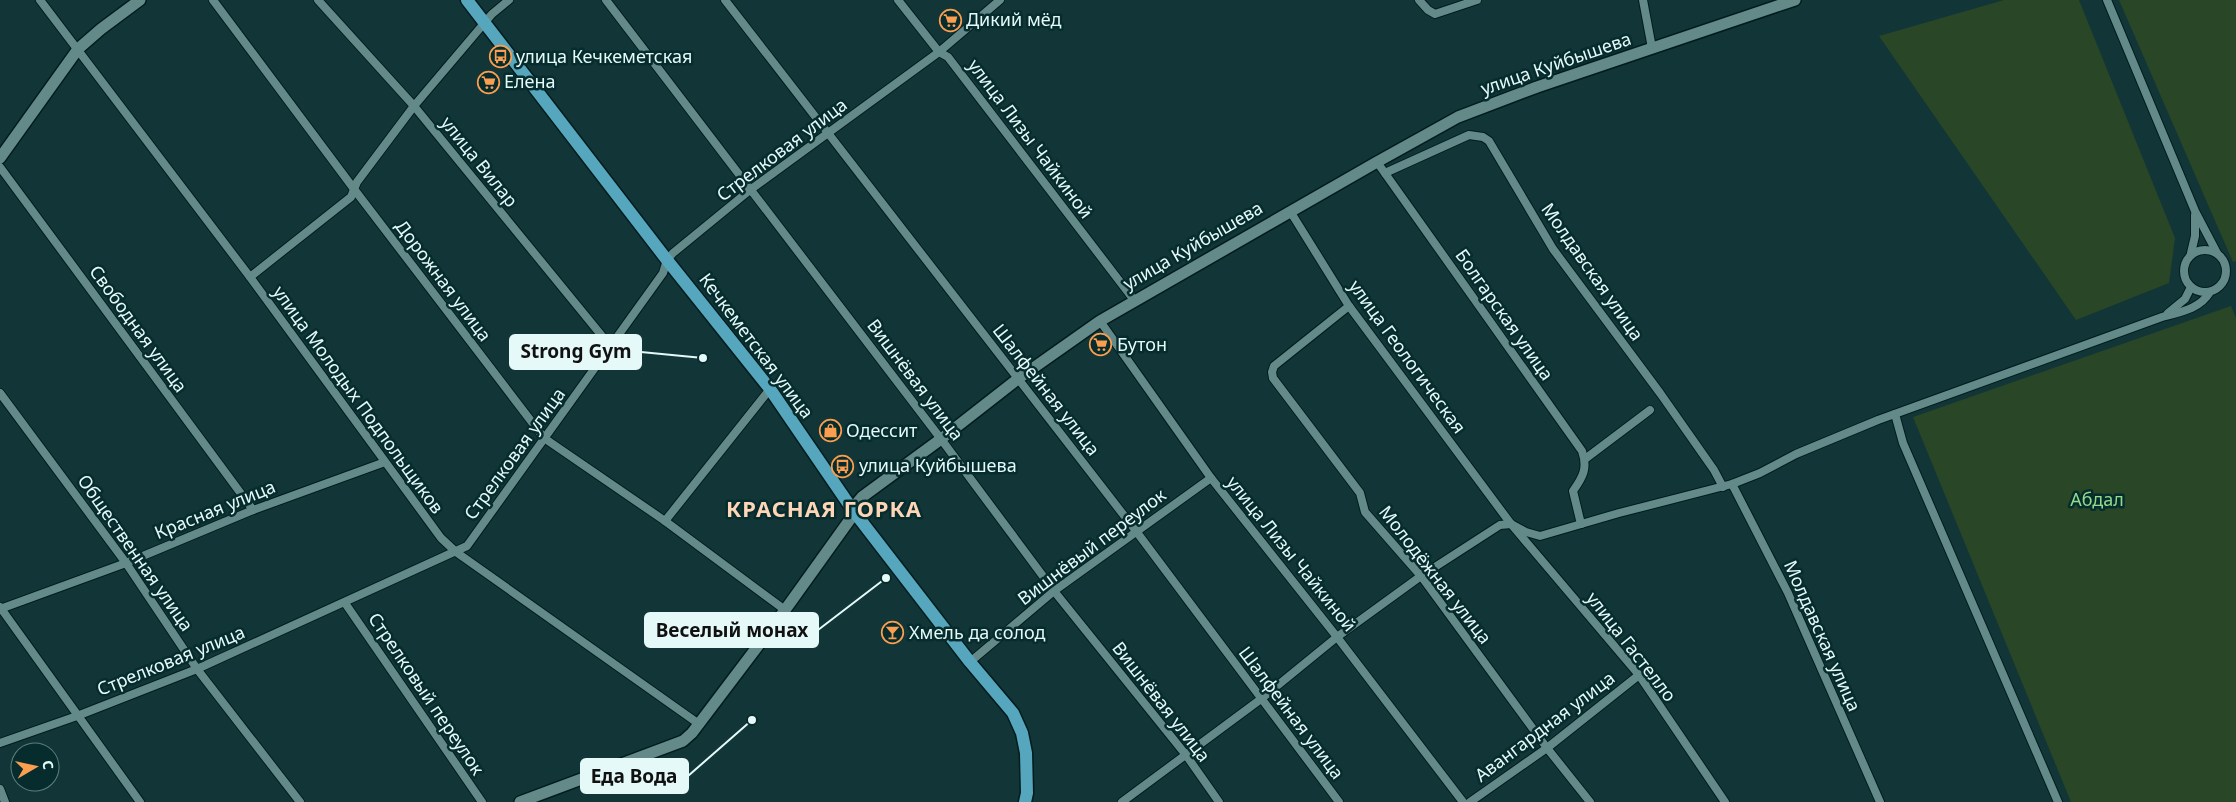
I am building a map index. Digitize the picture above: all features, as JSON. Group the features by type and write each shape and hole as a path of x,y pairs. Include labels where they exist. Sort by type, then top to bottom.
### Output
{"main road":[{"path":"0,158 78,49 140,0"},
{"name":"Кечкеметская улица","path":"467,0 770,389 852,509 970,662 1013,713 1022,733 1028,773 1024,802"},
{"name":"улица Куйбышева","path":"520,802 683,741 699,724 785,610 851,518 852,509 862,497 1019,378 1100,321 1290,211 1458,117 1537,87 1796,0"}],"street":[{"name":"улица Молодых Подпольщиков","path":"40,0 250,277 441,538 456,552 699,724"},
{"name":"Дорожная улица","path":"213,0 544,438 665,521 785,610"},
{"name":"улица Вилар","path":"318,0 414,106 611,347"},
{"path":"250,277 351,197 354,189 414,106 492,14 509,0"},
{"name":"Вишнёвая улица","path":"606,0 941,439 1054,591 1186,756 1219,802"},
{"name":"Шалфейная улица","path":"725,0 827,134 1019,378 1339,802"},
{"name":"улица Лизы Чайкиной","path":"898,0 939,52 948,57 1134,300"},
{"name":"Стрелковая улица","path":"0,743 77,716 197,669 467,546 611,347 663,273 668,260 750,190 939,52 1000,0"},
{"path":"1419,0 1434,14 1477,0"},
{"path":"1642,0 1652,48"},
{"path":"1122,802 1261,699 1338,637 1422,576 1500,525 1511,524 1526,532 1540,536 1723,487 1760,473 1796,454 1895,414 2200,304 2221,283 2225,270 2195,210 2107,0"},
{"name":"Молдавская улица","path":"1385,173 1468,135 1483,137 1489,141 1553,249 1660,393 1714,470 1723,487"},
{"name":"Болгарская улица","path":"1377,162 1582,451 1585,459"},
{"name":"Свободная улица","path":"0,167 253,510"},
{"path":"2195,210 2196,236 2185,268 2185,277 2191,287 2196,290 2210,292"},
{"name":"улица Геологическая","path":"1290,211 1349,306 1506,516"},
{"path":"2191,253 2203,250 2217,253"},
{"path":"2162,317 2185,300 2191,287"},
{"name":"Молодёжная улица","path":"1349,306 1274,366 1272,375 1360,492 1365,512 1422,576 1547,748 1590,802"},
{"name":"улица Лизы Чайкиной","path":"1100,321 1211,478 1338,637 1464,802"},
{"path":"665,521 770,389"},
{"name":"Общественная улица","path":"0,393 126,563 197,669 300,802"},
{"path":"1581,524 1572,490 1583,476 1585,459 1650,410"},
{"path":"1895,414 1902,443 2058,802"},
{"name":"Красная улица","path":"0,608 126,563 253,510 385,462"},
{"name":"Вишнёвый переулок","path":"970,662 1054,591 1211,478"},
{"name":"Молдавская улица","path":"1732,484 1788,593 1880,802"},
{"name":"улица Гастелло","path":"1506,516 1639,675 1725,802"},
{"name":"Стрелковый переулок","path":"345,602 482,802"},
{"path":"0,608 140,802"},
{"name":"Авангардная улица","path":"1470,802 1547,748 1639,675"},
{"path":"0,789 5,802"}],"green space":[{"path":"2004,0 2079,0 2175,238 2169,283 2076,320 1879,36"},
{"path":"2119,0 2236,0 2236,261 2233,262"},
{"name":"Абдал","path":"2231,306 2236,318 2236,802 2071,802 1913,417"}],"place":[{"name":"Дикий мёд","path":"950,20"},
{"name":"улица Кечкеметская","path":"500,57"},
{"name":"Елена","path":"488,82"},
{"name":"Бутон","path":"1101,345"},
{"name":"Strong Gym","path":"703,358"},
{"name":"Одессит","path":"830,431"},
{"name":"улица Куйбышева","path":"843,466"},
{"name":"Веселый монах","path":"886,578"},
{"name":"Хмель да солод","path":"893,633"},
{"name":"Еда Вода","path":"752,720"}],"district":[{"name":"КРАСНАЯ ГОРКА","path":"824,509"}]}
